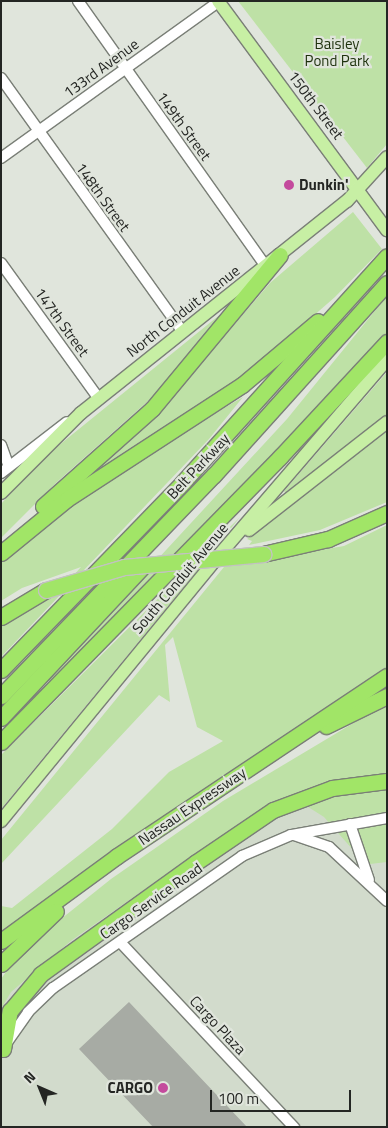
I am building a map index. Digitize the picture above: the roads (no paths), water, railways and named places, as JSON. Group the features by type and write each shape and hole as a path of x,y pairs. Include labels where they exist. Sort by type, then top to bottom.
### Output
{"highway":[{"path":"1,548 152,409 280,255"},
{"path":"1,553 67,499 242,386 382,262"},
{"name":"Belt Parkway","path":"1,670 189,476 382,262"},
{"name":"Belt Parkway","path":"1,696 261,425 387,283"},
{"path":"1,742 280,457 387,342"},
{"path":"1,718 184,522 261,425"},
{"path":"1,610 46,590 124,567 263,554 328,539 387,513"},
{"path":"1,617 31,597"},
{"name":"Nassau Expressway","path":"1,941 117,856 387,676"},
{"path":"273,752 387,696"},
{"path":"2,1051 10,1011 41,974 195,863 273,810 332,788 387,781"},
{"path":"1,964 117,856"}],"main road":[{"name":"150th Street","path":"218,2 387,230"},
{"name":"North Conduit Avenue","path":"1,493 98,398 266,267 359,191 387,157"},
{"name":"South Conduit Avenue","path":"1,821 220,554 387,360"},
{"path":"220,554 387,422"}],"street":[{"name":"149th Street","path":"78,1 266,267"},
{"name":"133rd Avenue","path":"1,158 218,2"},
{"name":"148th Street","path":"1,78 183,332"},
{"name":"147th Street","path":"1,263 98,398"},
{"path":"1,445 5,470 81,413"},
{"name":"Cargo Service Road","path":"2,1051 37,1002 72,974 121,943 242,856 291,834 387,818"},
{"path":"350,824 370,884"},
{"path":"291,834 329,847 387,902"},
{"name":"Cargo Plaza","path":"121,943 294,1127"}],"place":[{"name":"Dunkin'","path":"289,185"},
{"name":"CARGO","path":"163,1088"}],"park label":[{"name":"Baisley Pond Park","path":"337,52"}]}
